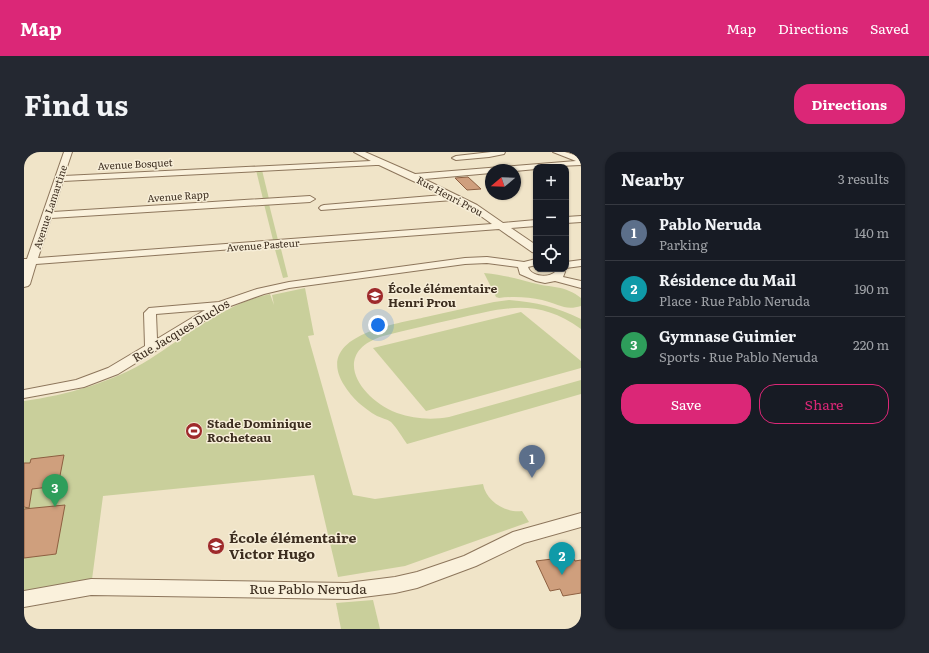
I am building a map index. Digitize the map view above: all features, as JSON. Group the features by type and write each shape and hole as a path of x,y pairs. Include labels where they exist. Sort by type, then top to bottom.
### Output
{"street":[{"name":"Avenue Lamartine","path":"24,284 28,262 47,215 68,152"},
{"name":"Rue Henri Prou","path":"358,152 414,177 479,210 533,248"},
{"path":"456,158 501,152"},
{"path":"564,153 580,161"},
{"path":"521,167 580,161"},
{"name":"Avenue Bosquet","path":"59,179 380,162"},
{"path":"414,177 485,171"},
{"path":"324,208 454,197"},
{"name":"Avenue Rapp","path":"47,215 310,199"},
{"path":"569,220 581,219"},
{"name":"Avenue Pasteur","path":"28,262 533,223"},
{"name":"Rue Jacques Duclos","path":"24,394 79,384 113,371 221,304 255,292 281,286 436,266 531,263"},
{"path":"569,268 581,263"},
{"name":"Rue Jacques Duclos","path":"538,272 544,279 558,272"},
{"path":"562,272 581,281"},
{"path":"562,272 581,285"},
{"path":"151,348 150,313 153,311 221,304"},
{"name":"Rue Pablo Neruda","path":"24,599 91,587 317,591 373,588 395,585 417,580 470,561 519,537 581,520"}],"green space":[{"path":"256,170 262,170 269,199 263,199"},
{"path":"264,204 269,204 278,240 273,240"},
{"path":"280,245 288,277 283,278 274,246"},
{"path":"484,273 564,289 581,298 581,306 571,308 532,298 496,297"},
{"path":"305,288 314,335 308,336 353,495 375,499 483,484 492,501 509,510 522,511 529,522 405,566 338,577 314,475 103,496 91,587 24,599 24,401 57,395 105,381 150,359 193,330 238,305 270,294 274,305 272,295"},
{"path":"509,300 529,302 563,311 581,319 581,329 550,312 520,308 489,311 383,336 367,344 357,353 354,364 356,376 362,387 372,397 397,413 410,417 449,417 581,380 581,394 407,444 391,422 367,410 354,398 344,385 337,368 340,354 348,343 362,335 379,328 494,302"},
{"path":"521,312 581,361 581,368 426,411 373,348"},
{"path":"373,600 380,629 341,629 336,603"}],"building":[{"path":"468,177 481,189 467,190 455,178"},
{"path":"64,455 58,486 32,489 29,508 24,507 24,463 30,463 31,459"},
{"path":"65,505 56,554 24,558 24,509"},
{"path":"571,553 575,561 581,560 581,593 563,596 560,589 550,591 536,561 560,558 558,555"}],"place":[{"name":"École élémentaire Henri Prou","path":"375,296"},
{"name":"Stade Dominique Rocheteau","path":"194,431"},
{"name":"Pablo Neruda","path":"532,478"},
{"name":"Gymnase Guimier","path":"55,507"},
{"name":"École élémentaire Victor Hugo","path":"216,546"},
{"name":"Résidence du Mail","path":"562,575"}]}
